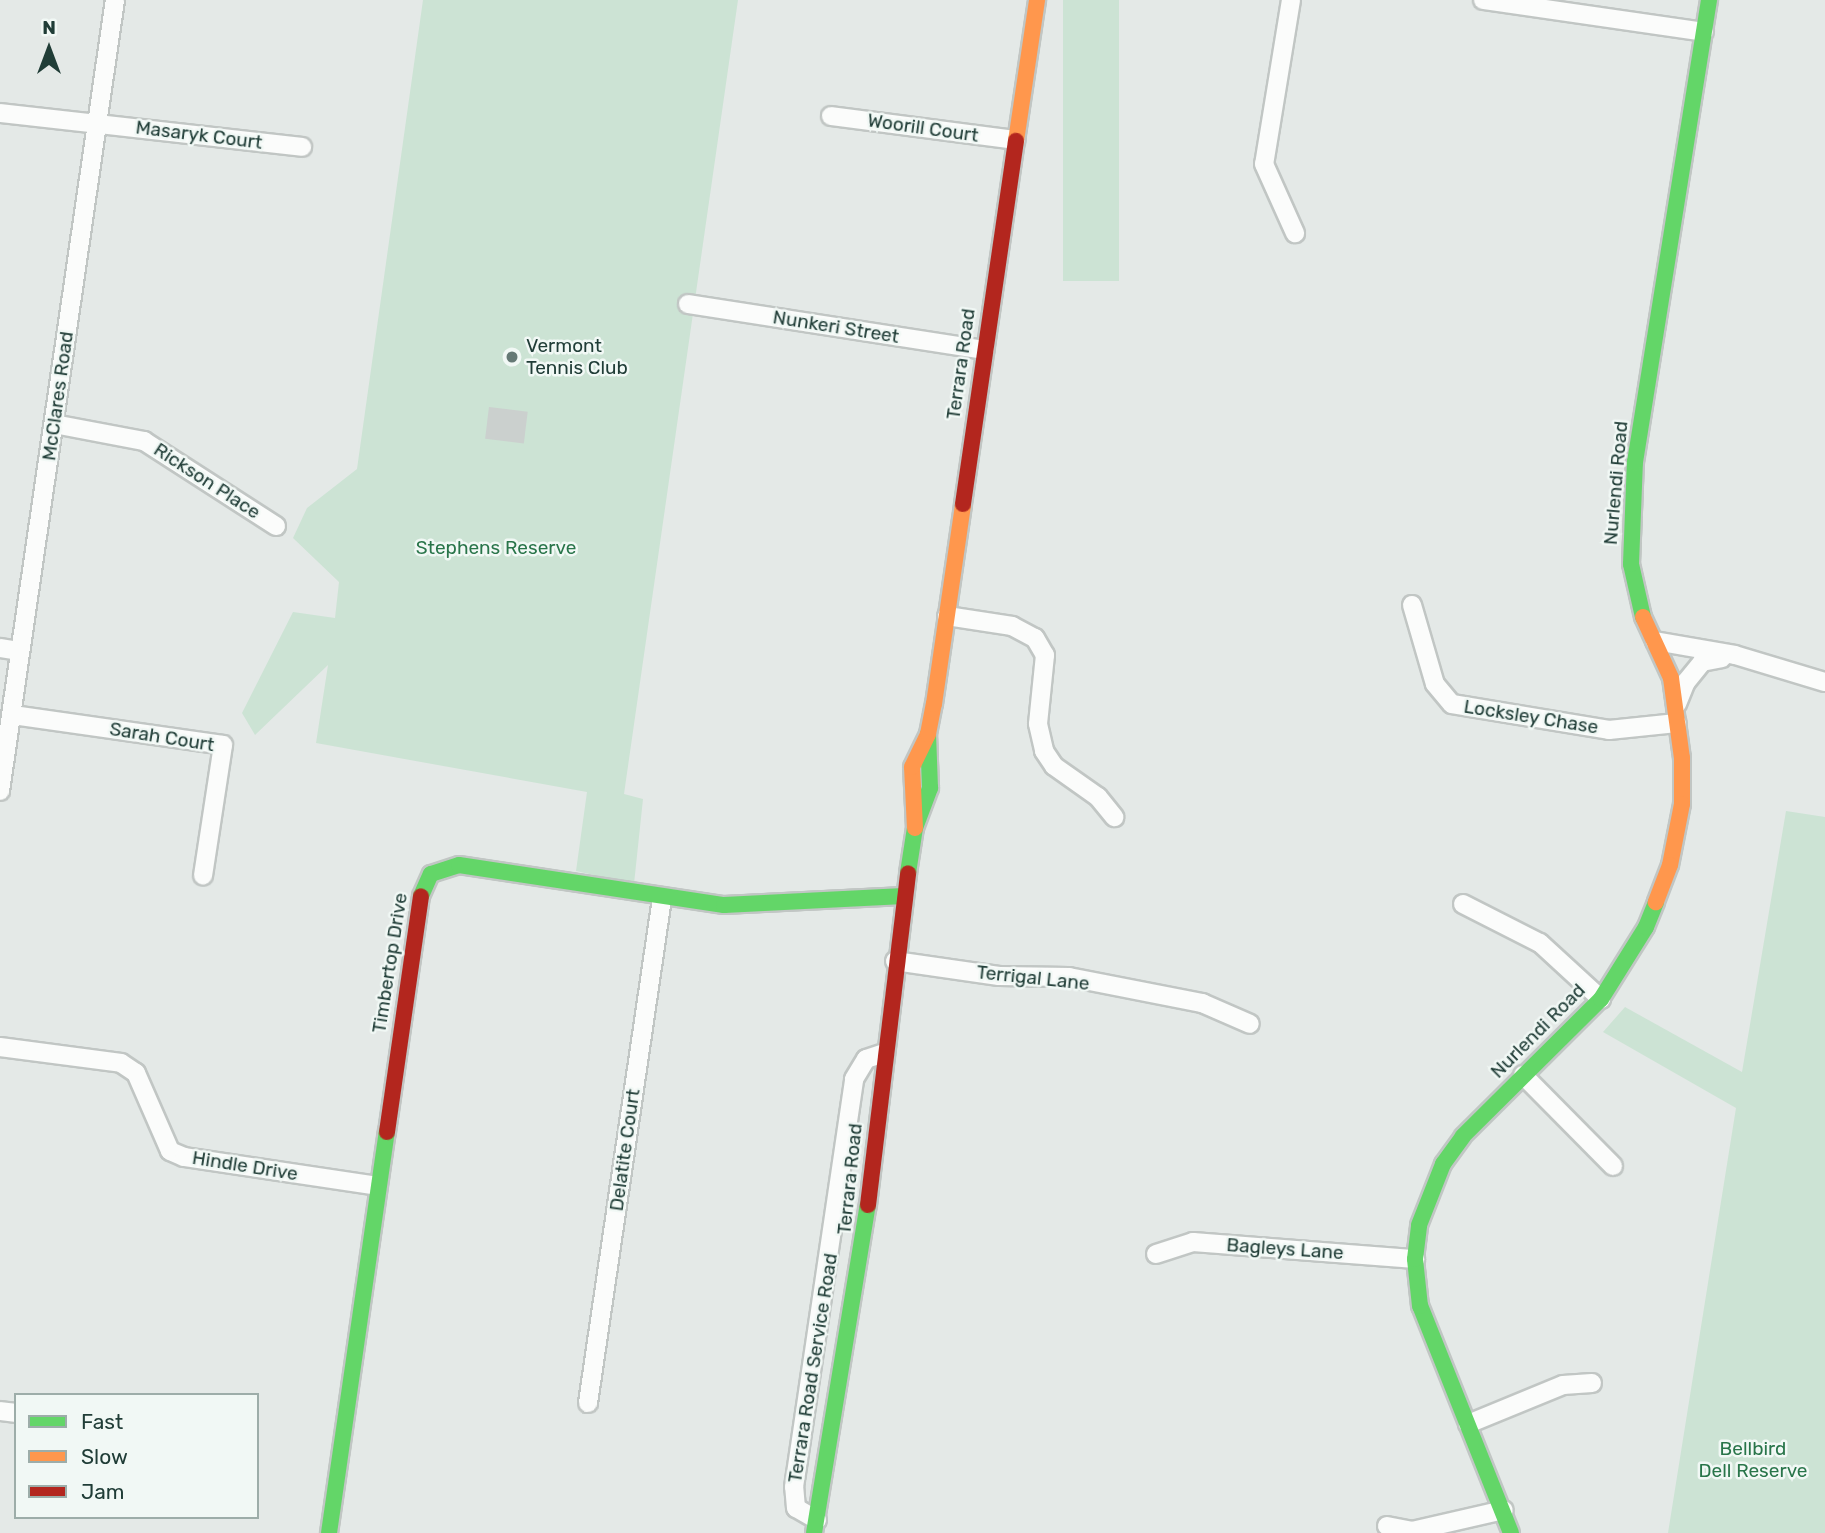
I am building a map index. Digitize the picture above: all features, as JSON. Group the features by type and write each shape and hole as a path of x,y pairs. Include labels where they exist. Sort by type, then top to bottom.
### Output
{"street":[{"name":"McClares Road","path":"0,791 115,0"},
{"name":"Terrara Road","path":"816,1527 861,1265 904,896 915,819 930,788 926,741 947,616 1037,0"},
{"path":"1291,0 1264,164 1295,233"},
{"path":"1483,0 1704,32"},
{"name":"Nurlendi Road","path":"1511,1533 1468,1424 1432,1345 1420,1306 1415,1259 1419,1225 1443,1164 1463,1136 1601,999 1646,927 1670,865 1682,804 1676,716 1671,678 1636,602 1631,564 1635,462 1709,0"},
{"name":"Masaryk Court","path":"0,113 302,147"},
{"name":"Woorill Court","path":"831,116 1015,140"},
{"name":"Nunkeri Street","path":"688,304 984,350"},
{"name":"Rickson Place","path":"54,425 144,441 276,526"},
{"name":"Locksley Chase","path":"1412,605 1435,684 1452,704 1609,730 1676,716"},
{"path":"947,616 1012,626 1035,638 1045,655 1038,724 1044,751 1054,766 1098,797 1114,817"},
{"path":"1655,641 1735,655 1825,682"},
{"path":"0,648 19,651"},
{"path":"1676,716 1686,682 1702,662 1735,655"},
{"name":"Sarah Court","path":"13,715 223,745 204,875"},
{"name":"Timbertop Drive","path":"329,1533 422,889 431,874 459,865 662,898 723,905 904,896"},
{"name":"Delatite Court","path":"588,1403 662,898"},
{"path":"1463,904 1539,943 1601,999"},
{"name":"Terrigal Lane","path":"895,961 999,976 1069,977 1202,1003 1250,1024"},
{"name":"Hindle Drive","path":"0,1047 121,1063 136,1073 170,1151 184,1157 377,1186"},
{"name":"Terrara Road Service Road","path":"816,1527 796,1508 794,1487 854,1079 866,1059 884,1054"},
{"path":"1523,1075 1613,1166"},
{"name":"Bagleys Lane","path":"1156,1254 1193,1242 1415,1259"},
{"path":"1468,1424 1563,1385 1592,1383"},
{"path":"1387,1527 1412,1531 1504,1510"}],"green space":[{"name":"Stephens Reserve","path":"423,0 738,0 624,794 643,799 634,884 576,871 587,792 316,743 328,665 255,735 242,713 293,612 335,618 339,582 293,538 307,508 357,469"},
{"path":"1063,0 1119,0 1119,281 1063,281"},
{"name":"Bellbird Dell Reserve","path":"1786,811 1825,817 1825,1533 1668,1533 1736,1108 1603,1032 1625,1007 1742,1072"}],"building":[{"path":"489,407 528,412 524,444 485,439"}],"traffic: fast":[{"path":"1643,617 1631,564 1635,462 1709,0"},
{"path":"908,873 915,828 930,788 928,734"},
{"path":"421,896 431,874 459,865 724,905 904,896"},
{"path":"1511,1533 1420,1306 1415,1259 1419,1225 1443,1164 1463,1136 1601,999 1646,927 1656,902"},
{"path":"329,1533 387,1132"},
{"path":"814,1533 868,1205"}],"traffic: slow":[{"path":"1016,141 1037,0"},
{"path":"915,828 912,767 928,734 934,704 963,504"},
{"path":"1643,617 1671,678 1682,758 1682,804 1670,865 1656,902"}],"traffic: jam":[{"path":"963,504 1016,141"},
{"path":"868,1205 908,873"},
{"path":"387,1132 421,896"}],"place":[{"name":"Vermont Tennis Club","path":"512,357"}]}
